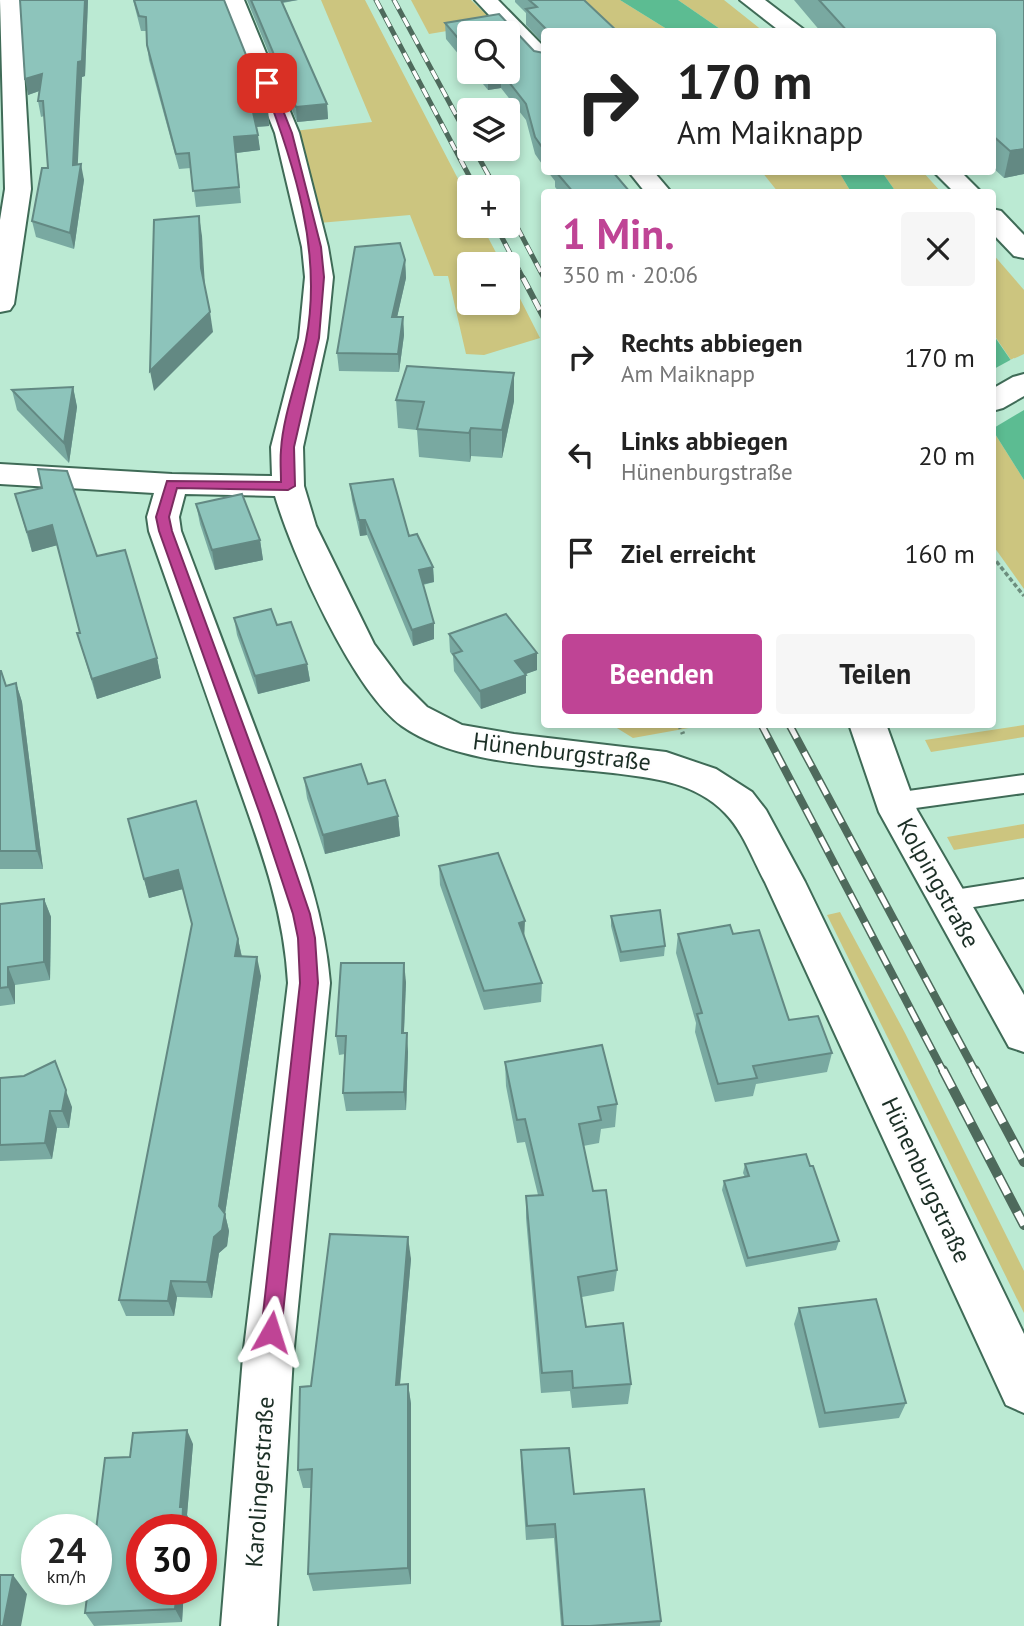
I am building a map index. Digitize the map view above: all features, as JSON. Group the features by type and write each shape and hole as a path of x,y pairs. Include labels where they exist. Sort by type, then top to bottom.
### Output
{"street":[{"path":"0,304 18,190 9,0"},
{"name":"Hünenburgstraße","path":"233,0 287,133 315,247 319,277 313,338 287,447 288,486 300,526 359,649 390,691 414,716 454,737 474,742 666,766 703,779 738,802 752,820 785,882 1024,1388"},
{"path":"486,0 541,57"},
{"path":"751,0 790,28"},
{"path":"644,175 655,189"},
{"path":"950,175 965,189"},
{"path":"996,221 1024,250"},
{"path":"996,400 1024,383"},
{"path":"0,474 172,484 288,486"},
{"name":"Karolingerstraße","path":"172,484 163,512 165,531 302,914 309,959 309,983 268,1357 249,1626"},
{"name":"Kolpingstraße","path":"868,728 894,802 948,901 1019,1015"}],"lane":[{"path":"894,802 1024,784"},
{"path":"948,901 1024,889"}],"path":[{"path":"996,561 1024,596"}],"shaded area":[{"path":"321,0 365,0 457,177 457,238 488,238 496,252 457,252 457,315 448,276 434,276 410,215 319,223 294,131 372,122"},
{"path":"411,0 471,0 493,21 457,21 457,29 429,34"},
{"path":"578,0 620,0 665,28 615,28"},
{"path":"620,0 678,0 719,28 665,28"},
{"path":"678,0 724,0 759,28 719,28"},
{"path":"764,175 841,175 849,189 776,189"},
{"path":"841,175 884,175 894,189 849,189"},
{"path":"884,175 926,175 938,189 894,189"},
{"path":"996,258 1024,290 1024,354 1011,360 996,338"},
{"path":"520,299 540,338 484,355 466,354 457,315 520,315"},
{"path":"996,339 1024,379 1024,480 996,435"},
{"path":"996,435 1024,480 1024,589 996,550"},
{"path":"1024,725 1024,737 931,752 925,740"},
{"path":"617,728 689,728 633,738"},
{"path":"1024,824 1024,838 954,850 947,837"},
{"path":"840,912 905,1033 1024,1271 1024,1313 827,915"}],"pier":[{"path":"1014,358 1024,373 1024,410 996,427 996,368"}],"building":[{"path":"20,0 85,0 82,61 78,62 73,165 81,164 70,233 32,221 42,168 48,168 43,101 38,101 42,74 25,79"},
{"path":"134,0 224,0 268,110 253,112 258,135 234,137 239,187 193,191 189,153 176,154 147,45 146,17 139,16"},
{"path":"251,0 281,0 327,104 296,107"},
{"path":"529,0 584,0 614,28 545,28 526,9 537,7"},
{"path":"819,0 1024,0 1024,149 1010,151 996,139 996,28 844,28"},
{"path":"499,14 506,21 457,21"},
{"path":"457,21 457,37 445,23"},
{"path":"520,36 534,51 541,52 541,146 535,137 526,104 510,84 520,84"},
{"path":"559,175 616,175 627,189 570,189"},
{"path":"199,216 201,268 210,312 150,371 154,220"},
{"path":"400,243 405,260 392,317 403,317 398,354 337,353 355,247"},
{"path":"407,366 514,373 502,430 471,428 469,433 417,429 424,402 396,400"},
{"path":"73,387 64,443 12,390"},
{"path":"38,469 67,471 97,556 125,550 157,658 92,679 77,633 80,633 52,525 27,532 15,494 42,488"},
{"path":"393,479 409,536 417,534 433,567 419,570 434,623 412,630 365,520 359,520 350,484"},
{"path":"242,494 260,540 212,550 196,504"},
{"path":"271,609 277,625 291,622 307,664 255,676 234,618"},
{"path":"506,614 537,653 515,661 526,675 480,691 453,654 462,651 449,634"},
{"path":"0,671 6,686 16,683 37,851 0,851"},
{"path":"361,764 368,784 385,780 398,816 323,835 304,778"},
{"path":"196,801 238,939 235,956 257,957 219,1206 225,1214 222,1230 214,1237 207,1282 171,1281 168,1301 119,1300 192,924 178,870 144,879 128,819"},
{"path":"498,853 525,921 519,923 542,983 484,991 439,866"},
{"path":"44,899 44,962 8,967 8,987 0,988 0,904"},
{"path":"660,910 665,946 621,952 611,916"},
{"path":"730,925 733,934 759,930 789,1020 818,1016 832,1053 753,1066 757,1078 718,1084 697,1014 702,1013 678,934"},
{"path":"341,963 404,963 402,1033 407,1033 404,1092 343,1093 346,1036 336,1036"},
{"path":"602,1045 617,1104 598,1107 601,1120 579,1124 593,1191 606,1190 617,1270 578,1277 586,1327 623,1323 631,1384 573,1388 572,1371 542,1373 526,1196 543,1195 525,1119 517,1120 505,1062"},
{"path":"55,1061 66,1090 62,1111 50,1111 45,1143 0,1145 0,1078 24,1076"},
{"path":"806,1154 810,1166 813,1166 839,1241 748,1258 724,1181 749,1176 745,1164"},
{"path":"330,1234 408,1237 396,1385 408,1384 408,1568 308,1574 312,1469 298,1470 300,1387 311,1386"},
{"path":"876,1299 906,1403 825,1413 799,1308"},
{"path":"187,1430 180,1507 183,1507 183,1514 126,1514 126,1605 175,1605 175,1609 85,1613 86,1605 112,1605 112,1514 98,1514 105,1458 130,1457 133,1433"},
{"path":"569,1448 574,1494 644,1489 661,1621 563,1626 555,1524 527,1526 521,1450"},
{"path":"0,1575 13,1575 3,1626 0,1626"}],"railway":[{"path":"376,0 469,175"},
{"path":"394,0 457,117"},
{"path":"481,161 488,175"},
{"path":"520,233 541,272"},
{"path":"502,238 524,280"},
{"path":"523,278 541,312"},
{"path":"763,728 943,1071"},
{"path":"791,728 975,1071"},
{"path":"943,1070 1024,1225"},
{"path":"975,1070 1024,1162"}],"route":[{"path":"267,83 287,133 315,247 319,277 313,338 287,447 288,486 172,484 163,517 165,531 268,814 302,914 307,938 309,983 271,1332"}]}
